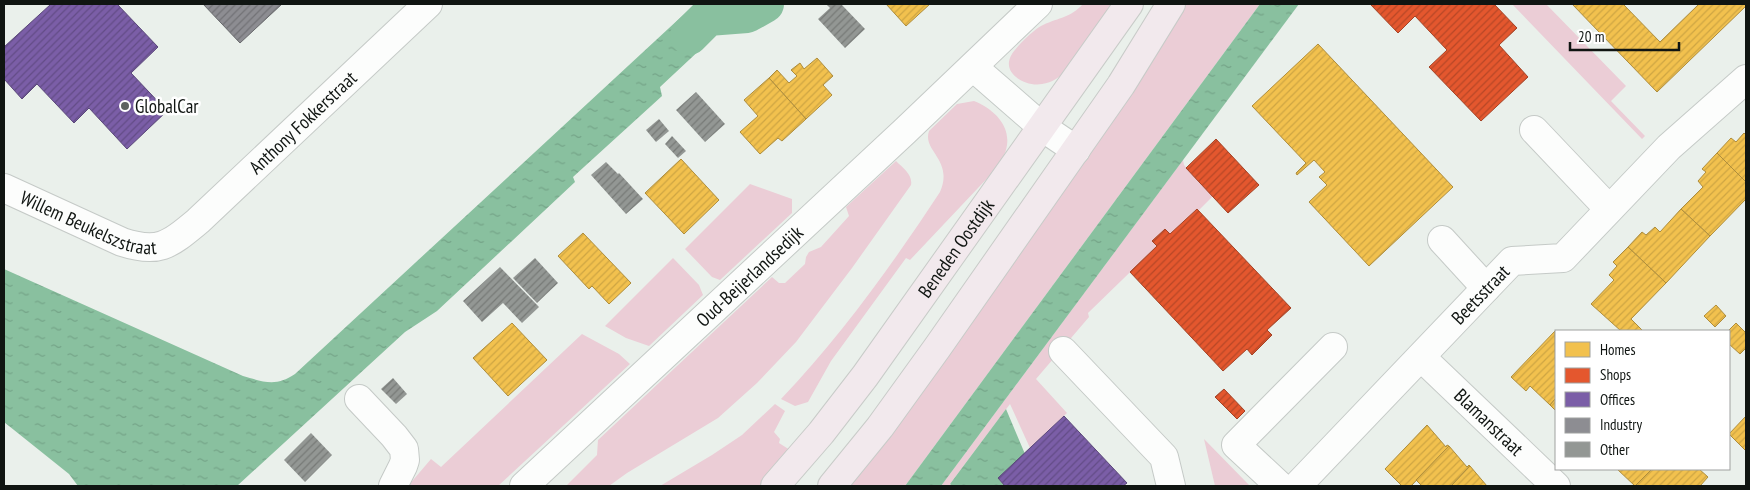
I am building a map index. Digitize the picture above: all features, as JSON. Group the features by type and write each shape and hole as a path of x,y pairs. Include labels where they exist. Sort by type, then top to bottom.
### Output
{"main road":[{"name":"Beneden Oostdijk","path":"775,486 822,433 865,376 1129,4"},
{"path":"832,486 875,433 922,369 1141,55 1171,4"}],"street":[{"name":"Anthony Fokkerstraat","path":"174,240 198,222 428,4"},
{"name":"Oud-Beijerlandsedijk","path":"524,486 974,67 1038,4"},
{"path":"974,67 1042,127 1076,150"},
{"name":"Beetsstraat","path":"1297,486 1512,261 1563,258 1669,147 1746,79"},
{"path":"1534,130 1609,209"},
{"name":"Willem Beukelszstraat","path":"4,188 122,242 138,247 156,247 174,240"},
{"path":"1442,240 1486,288"},
{"path":"1280,486 1236,445 1333,347"},
{"path":"1063,351 1164,457 1171,486"},
{"name":"Blamanstraat","path":"1421,357 1556,486"},
{"path":"359,399 404,449 405,460 393,486"}],"shaded area":[{"path":"1083,4 1115,4 1069,69 1053,81 1042,84 1028,83 1016,77 1009,67 1009,61 1018,47 1039,27 1069,15"},
{"path":"1183,4 1260,4 905,486 846,486"},
{"path":"1512,4 1546,4 1626,86 1611,101 1645,136 1642,139"},
{"path":"974,101 993,112 1006,130 1006,148 999,164 910,260 906,258 831,361 808,402 795,406 781,399 865,299 940,192 943,172 941,164 930,144 928,138 929,131 957,104"},
{"path":"1183,160 1184,165 1213,196 1170,234 1165,229 1152,241 1157,246 1088,313 1089,317 1036,379 1067,413 1030,448 1010,404 950,484 952,486 941,486"},
{"path":"896,161 909,175 911,185 796,342 757,383 718,418 627,473 609,486 566,486 597,455 598,440 772,277 779,283 785,283 805,264 809,252 821,247 849,216 846,207"},
{"path":"750,184 792,199 792,213 720,280 712,277 685,249"},
{"path":"673,258 699,285 703,295 649,346 626,338 605,326"},
{"path":"582,334 619,354 630,364 498,486 408,486 431,459 441,467"},
{"path":"775,404 785,411 774,432 780,439 779,443 790,450 781,465 761,486 660,486 742,435"},
{"path":"1204,439 1250,486 1215,486"}],"water":[{"path":"695,4 720,4 734,18 660,87 662,96 573,177 575,182 437,311 405,332 237,486 78,486 69,474 4,422 4,269 243,376 270,382 282,381 295,374"},
{"path":"1260,4 1299,4 941,486 905,486"},
{"path":"1006,409 1025,454 998,478 1005,486 952,486 950,484"}],"building: Homes":[{"path":"886,4 930,4 906,26"},
{"path":"1572,4 1623,4 1660,42 1699,4 1746,4 1746,6 1657,92"},
{"path":"1318,44 1453,187 1369,266 1309,202 1327,185 1319,177 1325,172 1314,160 1297,175 1296,173 1306,163 1252,106"},
{"path":"817,58 833,76 823,85 832,95 806,119 769,78 777,70 789,83 797,76 791,70 800,63 804,69"},
{"path":"769,78 806,119 782,141 778,138 760,154 740,132 758,116 744,100"},
{"path":"1744,133 1746,135 1746,182 1717,153 1731,138 1736,142"},
{"path":"1717,153 1746,182 1746,199 1710,236 1681,209 1703,187 1698,181 1706,172 1702,169"},
{"path":"681,159 719,200 684,234 645,193"},
{"path":"1681,209 1710,236 1666,283 1628,247 1642,232 1646,235 1655,227 1660,232"},
{"path":"583,233 631,283 609,304 592,286 589,289 558,256"},
{"path":"1628,247 1666,283 1631,319 1642,330 1620,330 1591,304 1614,280 1609,275 1617,266 1613,262"},
{"path":"1716,305 1726,316 1715,327 1704,316"},
{"path":"512,323 547,360 508,396 473,358"},
{"path":"1736,323 1746,333 1746,348 1740,354 1730,345 1729,330"},
{"path":"1555,331 1555,399 1550,405 1530,386 1526,391 1511,377"},
{"path":"1555,399 1555,410 1550,405"},
{"path":"1746,416 1746,451 1730,435"},
{"path":"1427,425 1446,447 1447,445 1449,446 1411,486 1402,486 1385,469"},
{"path":"1449,446 1467,467 1470,466 1451,486 1422,486 1416,480"},
{"path":"1470,466 1487,486 1451,486"},
{"path":"1618,470 1651,470 1635,486"},
{"path":"1651,470 1700,470 1708,477 1700,486 1635,486"}],"building: Shops":[{"path":"1370,4 1494,4 1517,28 1499,45 1528,77 1481,121 1429,67 1447,50 1415,16 1398,33"},
{"path":"1216,139 1259,185 1228,213 1186,168"},
{"path":"1197,209 1291,308 1267,330 1272,335 1252,355 1247,349 1223,371 1130,272 1157,246 1152,241 1165,229 1170,234"},
{"path":"1224,389 1245,411 1237,419 1215,397"}],"building: Offices":[{"path":"51,4 117,4 158,47 131,73 167,111 127,149 89,108 74,123 37,84 22,99 4,79 4,47"},
{"path":"1064,416 1127,483 1123,486 1005,486 998,478"}],"building: Industry":[{"path":"203,4 282,4 240,43"}],"building: Other":[{"path":"826,4 841,4 865,29 845,48 818,19 830,8"},
{"path":"696,92 725,124 705,142 676,110"},
{"path":"659,119 669,131 656,142 646,130"},
{"path":"672,136 686,151 678,158 665,144"},
{"path":"606,162 643,199 626,214 591,175"},
{"path":"535,258 558,283 537,303 513,278"},
{"path":"500,267 539,307 522,323 503,303 482,322 463,301"},
{"path":"393,378 407,394 396,404 381,389"},
{"path":"311,433 332,455 305,482 284,460"}],"waterway":[{"path":"689,36 708,17 747,14 765,4"}],"place":[{"name":"GlobalCar","path":"125,106"}]}
